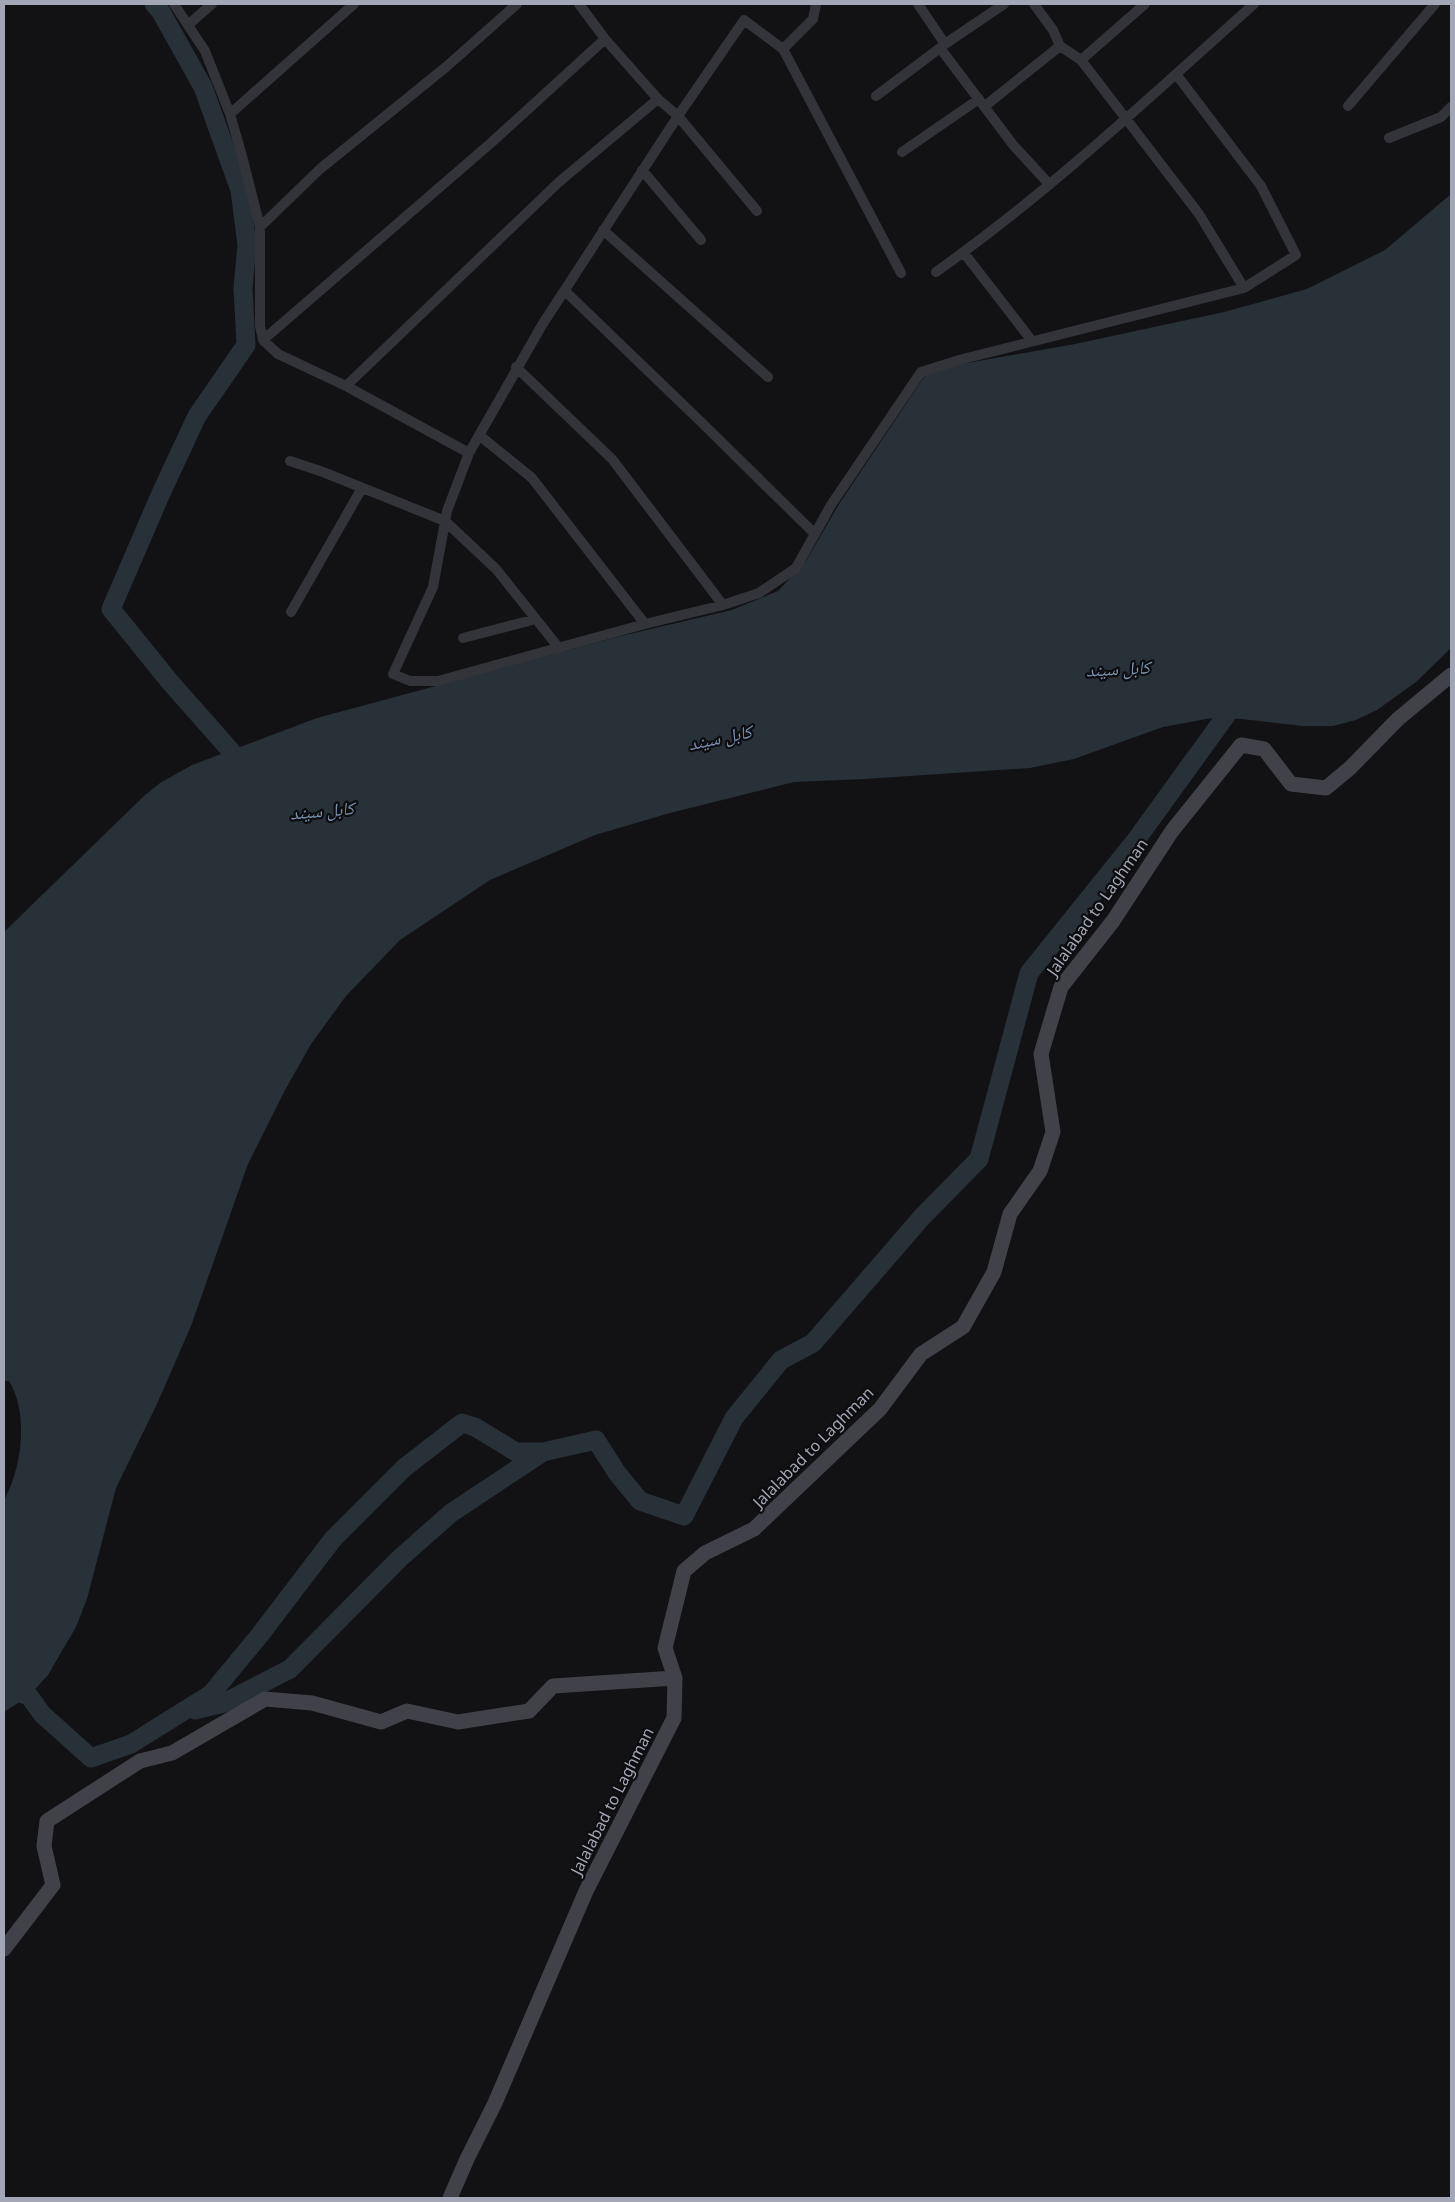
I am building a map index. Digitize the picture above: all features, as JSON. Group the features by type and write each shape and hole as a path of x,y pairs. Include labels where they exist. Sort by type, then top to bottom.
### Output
{"street":[{"path":"174,4 205,51 230,114 260,227 260,326 263,340 278,354 346,386 468,453"},
{"path":"188,25 212,4"},
{"path":"230,114 354,4"},
{"path":"260,227 320,170 446,67 517,4"},
{"path":"579,4 606,39 658,99 678,116 757,211"},
{"path":"783,49 813,19 816,4"},
{"path":"918,4 943,46 1014,146 1049,184"},
{"path":"876,96 1004,4"},
{"path":"1034,4 1053,30 1060,46 1081,60 1199,214 1244,288"},
{"path":"1081,60 1145,4"},
{"path":"936,272 964,253 1049,184 1254,4"},
{"path":"1348,106 1435,4"},
{"path":"901,273 783,49 744,20 603,230 516,367 468,453 445,520 433,587 393,674 410,681 438,681 645,624 723,605 759,593 796,568 831,505 921,372 1032,341 1244,288 1296,255 1261,186 1176,74"},
{"path":"263,340 492,142 606,39"},
{"path":"902,152 982,102 1060,46"},
{"path":"346,386 559,182 658,99"},
{"path":"1389,138 1441,116 1451,107"},
{"path":"642,170 702,240"},
{"path":"603,230 768,377"},
{"path":"964,253 1032,341"},
{"path":"565,291 815,534"},
{"path":"516,367 612,459 723,605"},
{"path":"479,435 532,478 645,624"},
{"path":"290,462 445,520 496,569 559,648"},
{"path":"290,612 362,488"},
{"path":"463,638 536,619"},
{"name":"Jalalabad to Laghman","path":"450,2198 495,2103 586,1891 674,1718 675,1678 665,1648 684,1571 705,1553 754,1529 880,1408 921,1354 963,1328 994,1272 1010,1214 1040,1171 1053,1132 1041,1054 1061,987 1113,921 1172,831 1241,745 1264,749 1291,784 1326,788 1350,768 1398,719 1451,675"},
{"path":"4,1949 52,1884 44,1846 48,1821 140,1761 172,1753 265,1700 312,1703 381,1722 407,1711 458,1722 529,1711 553,1686 675,1678"}],"water":[{"name":"کابل سيند","path":"1451,194 1451,648 1416,682 1377,710 1356,720 1333,726 1302,726 1242,719 1212,718 1163,727 1074,759 1030,768 794,782 670,813 595,835 490,880 400,940 346,996 311,1044 284,1092 248,1164 191,1326 157,1404 116,1488 87,1599 76,1627 48,1675 29,1696 4,1712 4,1500 19,1457 21,1424 15,1394 9,1381 4,1381 4,932 145,795 160,783 192,765 317,718 621,636 732,610 778,591 806,561 839,504 926,374 939,368 1075,344 1224,312 1307,289 1385,250"}],"waterway":[{"path":"154,4 161,12 203,87 240,190 247,245 243,288 246,345 197,416 111,609 170,682 231,751 231,777"},
{"path":"4,1687 29,1696 42,1714 91,1758 131,1744 211,1694 259,1636 333,1539 404,1468 462,1423 475,1427 516,1452 543,1452 596,1440 617,1473 640,1501 684,1516 734,1418 781,1360 813,1343 922,1217 979,1159 1029,973 1136,840 1225,717 1237,695"},
{"path":"195,1710 224,1703 290,1669 399,1559 451,1513 543,1452"}]}
